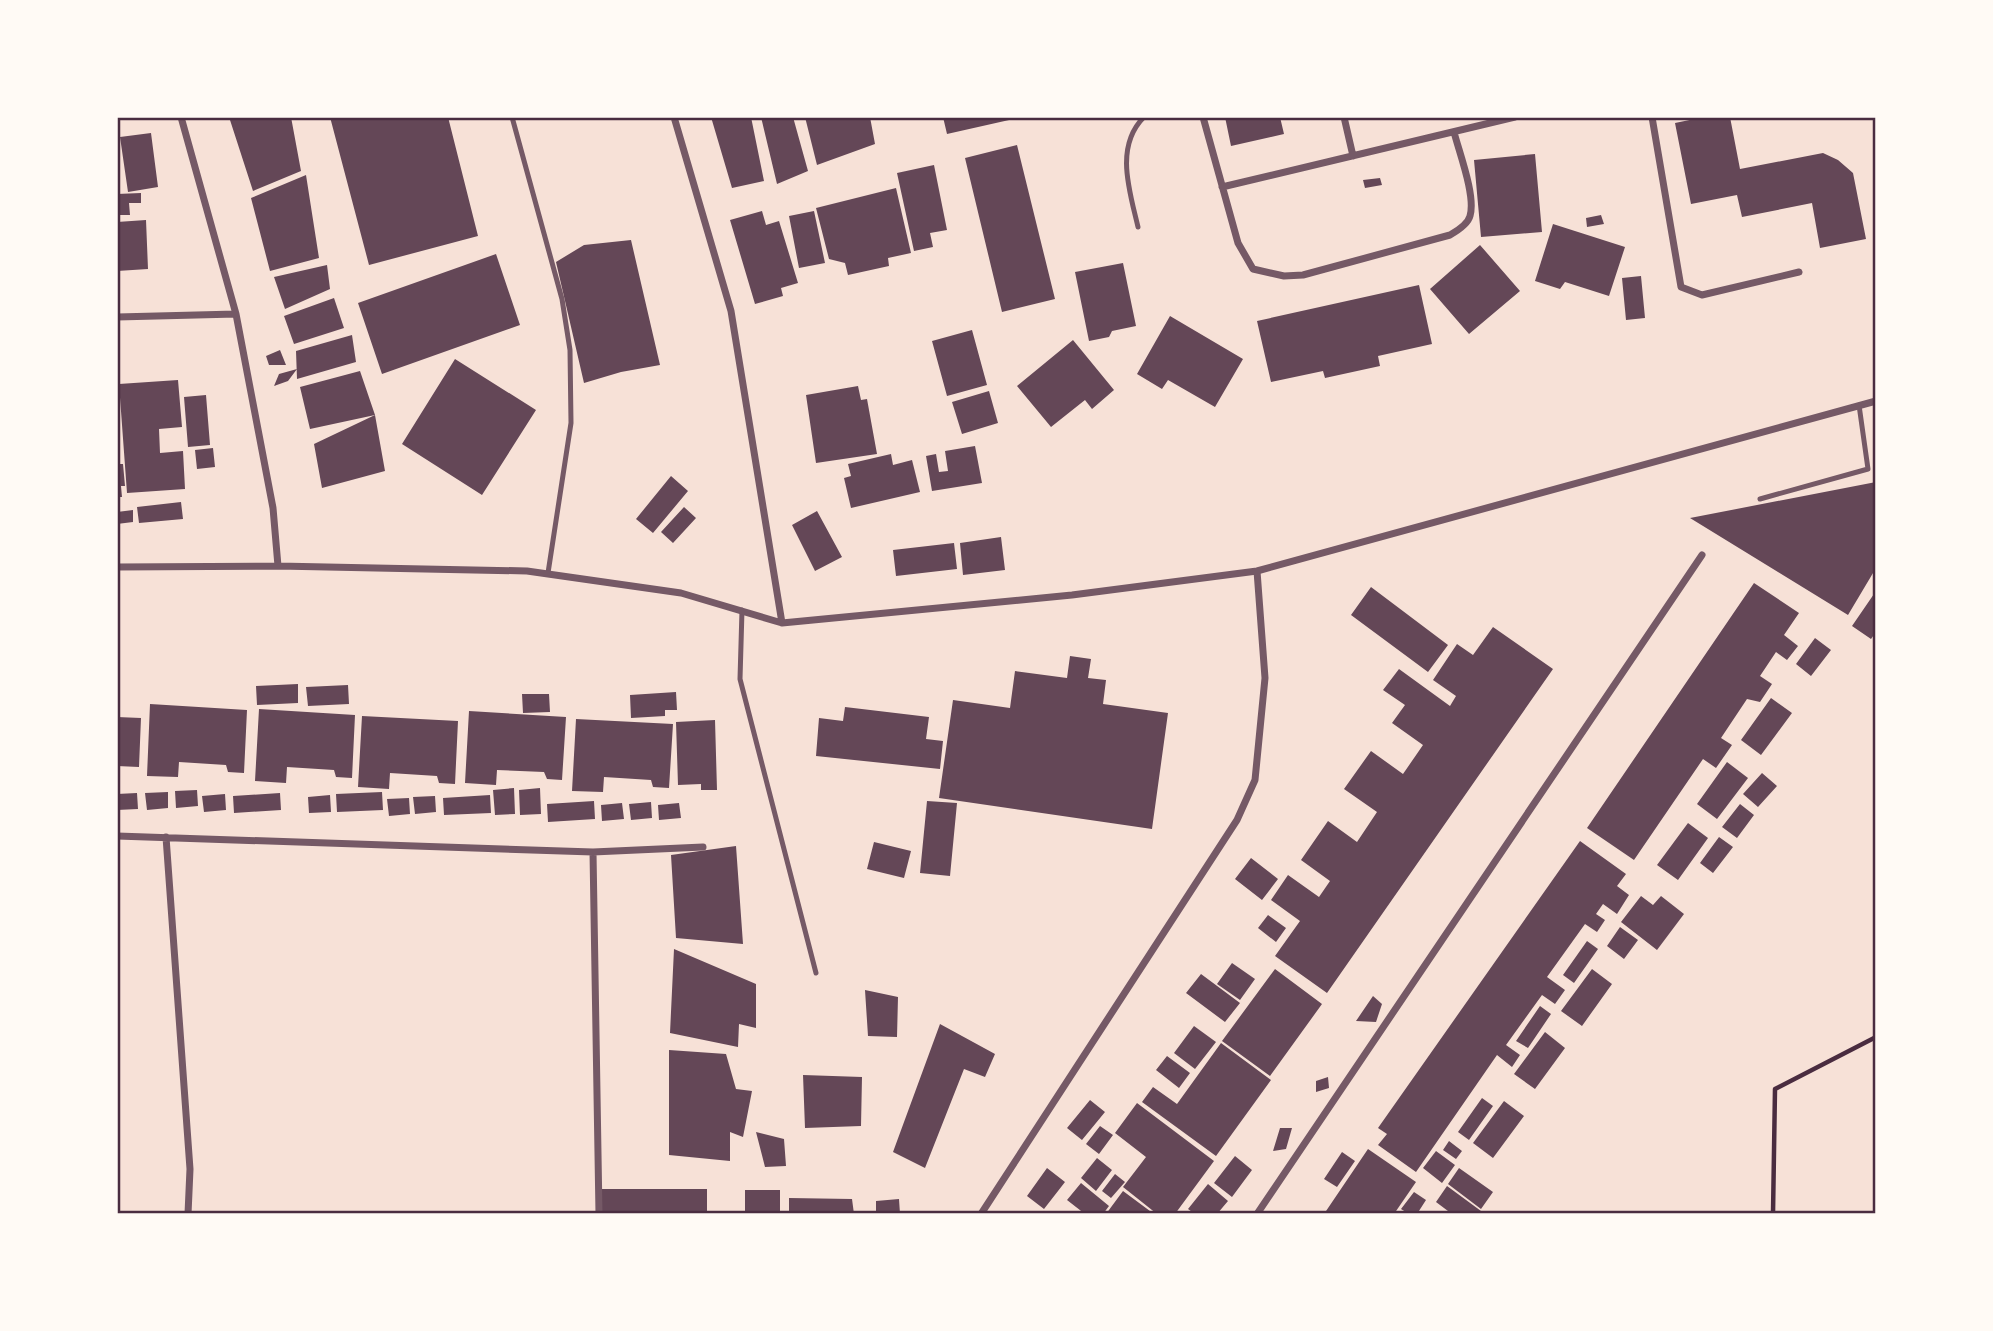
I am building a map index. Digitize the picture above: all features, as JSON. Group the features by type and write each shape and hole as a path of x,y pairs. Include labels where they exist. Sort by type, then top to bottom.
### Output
{"street":[{"path":"181,117 236,314 273,508 278,566"},
{"path":"674,117 731,311 782,623"},
{"path":"1203,117 1238,243 1253,269 1284,276 1324,271 1450,235 1461,228 1471,217 1470,197 1454,132"},
{"path":"1344,117 1353,156"},
{"path":"1222,187 1515,117"},
{"path":"1652,117 1681,287 1702,295 1799,272"},
{"path":"117,317 236,314"},
{"path":"117,568 278,566 548,573 681,593 782,623 1072,595 1257,571 1876,401"},
{"path":"1257,1214 1702,555"},
{"path":"981,1214 1237,820 1255,780 1265,678 1257,571"},
{"path":"117,836 593,852 703,846"},
{"path":"166,836 190,1169 188,1214"},
{"path":"593,852 599,1214"}],"lane":[{"path":"513,117 562,299 570,350 571,423 548,573"},
{"path":"1138,227 1126,172 1128,146 1144,117"},
{"path":"1859,405 1868,469"},
{"path":"1760,499 1876,467"},
{"path":"742,610 740,679 816,973"}],"path":[{"path":"1773,1214 1775,1089 1876,1037"}],"building":[{"path":"235,117 291,117 301,171 253,191 230,120"},
{"path":"330,117 448,117 478,236 369,265"},
{"path":"711,117 751,117 764,181 732,188"},
{"path":"761,117 793,117 808,171 777,184"},
{"path":"805,117 870,117 875,144 817,165"},
{"path":"943,117 1018,117 1018,118 947,134"},
{"path":"1225,117 1280,117 1284,134 1231,146"},
{"path":"1704,117 1730,117 1740,169 1823,153 1838,160 1853,173 1866,239 1820,248 1812,203 1742,217 1737,195 1691,204 1675,123"},
{"path":"151,133 158,187 128,192 120,137"},
{"path":"1017,145 1055,299 1002,312 965,158"},
{"path":"1535,154 1542,232 1481,237 1474,160"},
{"path":"934,165 947,230 930,233 933,247 914,251 897,173"},
{"path":"306,175 319,258 270,271 251,198"},
{"path":"1380,178 1382,185 1365,188 1363,180"},
{"path":"896,188 911,253 888,258 889,266 848,275 845,263 829,259 816,208"},
{"path":"141,193 141,203 129,203 130,215 117,215 117,194"},
{"path":"762,211 766,225 779,221 798,283 781,288 783,296 755,304 730,220"},
{"path":"814,211 825,263 799,268 789,216"},
{"path":"1601,215 1604,224 1587,227 1586,218"},
{"path":"146,220 148,269 117,271 117,222"},
{"path":"1553,224 1625,247 1609,296 1565,282 1560,289 1535,281"},
{"path":"631,240 660,365 621,372 584,383 556,262 584,245"},
{"path":"1480,245 1520,291 1469,334 1430,289"},
{"path":"496,254 520,325 382,374 358,303"},
{"path":"1123,263 1136,326 1112,331 1109,337 1089,341 1075,272"},
{"path":"327,265 330,289 285,309 274,277"},
{"path":"1641,276 1645,318 1626,320 1622,278"},
{"path":"1419,285 1432,344 1378,356 1380,366 1325,378 1323,371 1271,382 1257,321"},
{"path":"334,298 344,328 294,344 284,316"},
{"path":"1170,316 1243,359 1215,407 1168,380 1162,389 1137,374"},
{"path":"972,330 987,385 947,396 932,341"},
{"path":"352,335 356,362 297,379 296,351"},
{"path":"1073,340 1114,390 1092,409 1085,400 1051,427 1017,386"},
{"path":"280,350 286,365 269,365 266,356"},
{"path":"455,359 536,410 482,495 402,444"},
{"path":"297,369 288,381 274,386 279,374"},
{"path":"360,371 375,415 310,429 300,387"},
{"path":"178,380 182,427 159,429 160,453 183,451 185,489 127,493 119,384"},
{"path":"858,386 861,400 867,399 877,454 816,463 806,395"},
{"path":"989,391 998,423 962,434 952,402"},
{"path":"206,395 210,445 188,447 184,397"},
{"path":"375,415 385,471 322,488 314,444"},
{"path":"975,446 982,483 932,491 926,456 936,454 939,472 948,471 945,451"},
{"path":"213,448 215,467 197,469 195,450"},
{"path":"891,454 893,465 912,460 920,492 851,508 844,478 851,476 848,464"},
{"path":"117,464 123,464 125,486 121,486 122,497 117,497"},
{"path":"671,476 688,491 653,533 636,519"},
{"path":"1876,482 1876,568 1848,615 1690,518"},
{"path":"181,502 183,519 139,523 137,507"},
{"path":"684,507 696,518 673,543 661,532"},
{"path":"133,510 133,522 117,524 117,512"},
{"path":"817,511 842,557 815,571 792,525"},
{"path":"1001,537 1005,570 963,575 960,543"},
{"path":"954,543 957,569 896,576 893,550"},
{"path":"1754,583 1799,613 1784,635 1798,646 1787,660 1776,652 1760,676 1772,684 1760,702 1747,699 1721,738 1732,745 1716,768 1703,759 1634,860 1587,828"},
{"path":"1371,587 1448,645 1428,672 1351,615"},
{"path":"1876,591 1876,632 1871,639 1852,626"},
{"path":"1493,627 1553,669 1327,993 1275,956 1300,921 1271,900 1288,875 1319,897 1330,881 1301,860 1328,821 1357,842 1377,812 1344,789 1371,751 1403,774 1423,745 1392,723 1405,705 1383,690 1399,669 1450,706 1456,696 1433,680 1457,644 1473,655"},
{"path":"1815,638 1831,650 1811,676 1796,664"},
{"path":"1070,656 1091,659 1088,678 1106,680 1103,704 1168,713 1152,829 939,798 953,700 1010,708 1015,671 1067,678"},
{"path":"298,684 298,703 257,705 256,686"},
{"path":"348,685 349,704 308,706 306,687"},
{"path":"676,692 677,710 665,710 665,716 631,718 630,695"},
{"path":"522,694 549,694 550,712 523,713"},
{"path":"1771,698 1792,713 1761,755 1741,740"},
{"path":"150,704 247,710 244,773 228,772 226,765 179,762 178,777 147,776"},
{"path":"845,707 929,717 926,739 943,741 940,769 816,756 819,718 843,721"},
{"path":"259,709 355,715 352,778 336,777 334,770 287,767 286,783 255,781"},
{"path":"469,711 566,717 562,780 547,779 544,772 497,770 496,785 465,783"},
{"path":"362,716 458,721 455,784 439,783 437,776 390,773 389,789 358,787"},
{"path":"117,717 141,718 139,767 117,766"},
{"path":"576,719 673,724 669,788 653,787 651,780 604,777 603,792 572,791"},
{"path":"715,720 717,790 701,790 701,784 678,785 676,722"},
{"path":"1727,762 1748,778 1717,819 1697,804"},
{"path":"1762,773 1777,786 1758,807 1743,794"},
{"path":"514,788 515,814 495,815 493,790"},
{"path":"540,788 541,814 520,815 519,790"},
{"path":"197,790 198,806 176,808 175,791"},
{"path":"168,792 168,808 147,810 145,793"},
{"path":"382,792 383,810 337,812 336,794"},
{"path":"137,793 138,809 117,810 117,794"},
{"path":"280,793 281,810 234,813 233,796"},
{"path":"225,794 226,810 204,812 202,796"},
{"path":"330,795 331,812 309,813 308,797"},
{"path":"490,795 491,813 444,815 443,798"},
{"path":"435,796 436,812 415,814 413,797"},
{"path":"409,798 410,814 389,816 387,799"},
{"path":"594,801 595,819 548,822 547,804"},
{"path":"927,801 957,803 950,876 920,873"},
{"path":"651,802 652,818 631,820 629,804"},
{"path":"622,803 624,819 602,821 601,805"},
{"path":"679,803 681,818 659,820 658,805"},
{"path":"1740,804 1754,815 1737,838 1722,827"},
{"path":"1688,823 1708,838 1678,880 1657,865"},
{"path":"1719,837 1733,847 1713,873 1700,863"},
{"path":"1580,841 1626,874 1617,886 1629,895 1617,914 1603,904 1596,914 1605,920 1597,932 1585,924 1547,977 1565,990 1555,1004 1542,995 1506,1045 1520,1055 1512,1067 1497,1055 1416,1172 1378,1145 1387,1134 1378,1128"},
{"path":"874,842 911,851 904,878 867,869"},
{"path":"736,846 743,944 676,938 671,855"},
{"path":"1251,858 1278,879 1262,900 1235,879"},
{"path":"1641,896 1653,905 1661,896 1684,914 1657,950 1621,922"},
{"path":"1268,915 1286,928 1276,942 1258,928"},
{"path":"1620,927 1638,940 1624,959 1607,946"},
{"path":"1587,941 1598,949 1574,983 1563,975"},
{"path":"674,949 756,984 756,1028 739,1024 738,1047 670,1033"},
{"path":"1232,963 1255,979 1240,1000 1217,984"},
{"path":"1275,969 1322,1004 1270,1076 1222,1041"},
{"path":"1592,969 1612,984 1582,1026 1561,1011"},
{"path":"1201,974 1240,1003 1225,1022 1186,993"},
{"path":"865,990 898,997 897,1037 868,1036"},
{"path":"1373,996 1382,1004 1376,1022 1356,1021"},
{"path":"1540,1006 1551,1014 1528,1048 1516,1041"},
{"path":"940,1024 995,1054 985,1077 964,1069 925,1168 893,1152"},
{"path":"1194,1026 1216,1042 1195,1069 1174,1053"},
{"path":"1545,1032 1565,1048 1535,1089 1514,1074"},
{"path":"1221,1043 1271,1080 1216,1156 1142,1102 1153,1087 1177,1104"},
{"path":"669,1050 726,1054 736,1089 752,1091 743,1137 730,1132 730,1161 669,1155"},
{"path":"1167,1056 1190,1073 1179,1088 1156,1070"},
{"path":"803,1075 862,1077 861,1126 805,1128"},
{"path":"1328,1077 1329,1088 1316,1092 1316,1081"},
{"path":"1482,1098 1493,1106 1469,1140 1458,1132"},
{"path":"1090,1100 1105,1112 1082,1140 1067,1128"},
{"path":"1504,1101 1524,1116 1493,1158 1473,1143"},
{"path":"1137,1103 1214,1161 1175,1214 1157,1214 1123,1187 1146,1157 1115,1133"},
{"path":"1100,1126 1113,1135 1099,1154 1086,1144"},
{"path":"1280,1128 1292,1128 1286,1149 1273,1151"},
{"path":"756,1132 784,1139 786,1166 765,1167"},
{"path":"1449,1141 1462,1151 1456,1159 1443,1150"},
{"path":"1368,1149 1416,1182 1394,1214 1324,1214"},
{"path":"1436,1151 1455,1165 1442,1183 1423,1168"},
{"path":"1342,1152 1355,1161 1337,1187 1324,1179"},
{"path":"1235,1156 1252,1170 1232,1197 1214,1183"},
{"path":"1097,1158 1112,1170 1096,1191 1081,1178"},
{"path":"1047,1168 1065,1182 1044,1209 1027,1196"},
{"path":"1459,1168 1493,1192 1481,1209 1448,1184"},
{"path":"1115,1174 1125,1182 1111,1198 1102,1191"},
{"path":"1081,1183 1109,1206 1103,1214 1085,1214 1067,1200"},
{"path":"1208,1184 1228,1201 1217,1214 1195,1214 1188,1209"},
{"path":"1447,1186 1481,1211 1479,1214 1452,1214 1436,1202"},
{"path":"601,1189 707,1189 707,1214 601,1214"},
{"path":"745,1190 780,1190 780,1214 745,1214"},
{"path":"1123,1191 1154,1214 1106,1214"},
{"path":"1414,1192 1426,1200 1417,1214 1409,1214 1401,1209"},
{"path":"789,1198 852,1199 854,1214 789,1214"},
{"path":"899,1199 900,1214 876,1214 876,1201"}]}
